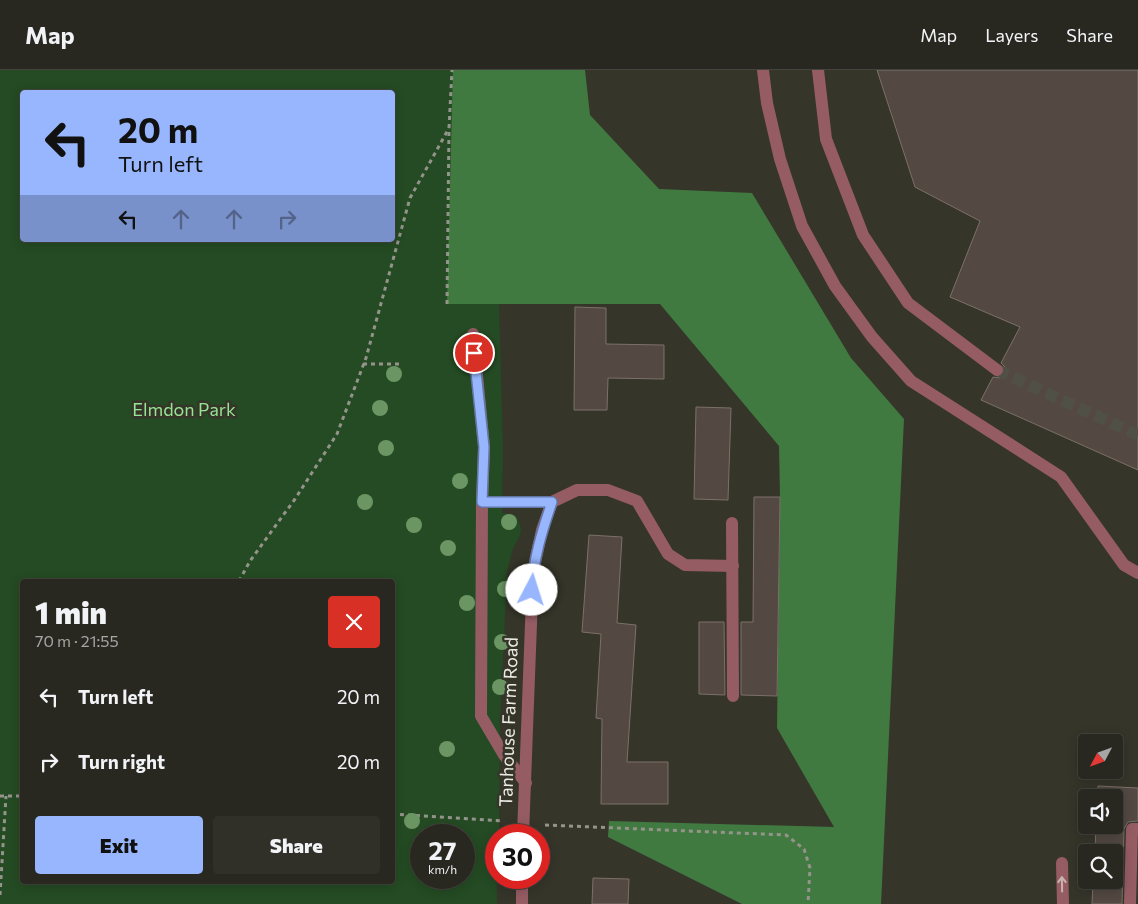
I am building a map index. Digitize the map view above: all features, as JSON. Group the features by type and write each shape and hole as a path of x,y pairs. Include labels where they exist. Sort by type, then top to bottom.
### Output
{"street":[{"path":"763,70 767,103 780,159 802,226 835,286 872,337 911,381 1061,478 1124,566 1138,573"},
{"path":"818,70 826,139 863,235 908,303 997,370"},
{"path":"473,334 484,447 481,716 504,755 526,783"},
{"path":"482,502 552,502 577,490 608,490 637,501 668,554 685,566 733,566"},
{"name":"Tanhouse Farm Road","path":"523,824 533,571 542,530 552,502"},
{"path":"732,523 733,696"},
{"path":"1130,904 1132,829 1138,829"},
{"path":"1062,864 1063,904"},
{"path":"522,889 522,904"}],"path":[{"path":"447,304 449,128 452,70"},
{"path":"240,579 250,561 295,499 337,434 363,364 410,198 449,128"},
{"path":"363,364 399,364"},
{"path":"0,796 20,796"},
{"path":"0,895 6,796"},
{"path":"395,814 498,821 506,824"},
{"path":"550,827 786,835 804,849 810,868 808,904"}],"green space":[{"name":"Elmdon Park","path":"0,70 514,70 499,303 503,447 502,513 515,515 521,530 512,552 507,572 500,725 499,824 485,824 485,889 497,889 497,904 0,904"},
{"path":"453,70 585,70 590,115 659,189 752,193 851,358 904,419 881,904 742,904 608,837 609,821 834,827 777,728 779,446 660,304 447,304"}],"building":[{"path":"877,70 1138,70 1138,470 981,400 993,377 1000,378 1004,374 1005,367 1001,363 1020,327 950,297 980,221 915,187"},
{"path":"575,307 606,308 606,344 664,345 664,379 608,378 607,410 574,410"},
{"path":"696,407 731,408 728,500 694,499"},
{"path":"754,497 780,497 777,696 741,695 741,622 753,622"},
{"path":"589,535 622,537 617,623 636,625 627,762 668,762 668,804 601,804 602,719 596,718 601,634 582,632"},
{"path":"699,622 724,622 725,695 699,694"},
{"path":"1098,786 1138,788 1138,821 1128,822 1124,829 1123,866 1123,844 1095,844 1096,834 1123,834 1123,789 1098,789"},
{"path":"593,878 629,879 628,904 592,904"},
{"path":"1093,889 1122,889 1122,904 1092,904"}],"tunnel":[{"path":"997,370 1138,435"}],"route":[{"path":"474,353 484,447 482,502 552,502 542,530 533,571 532,590"}]}
